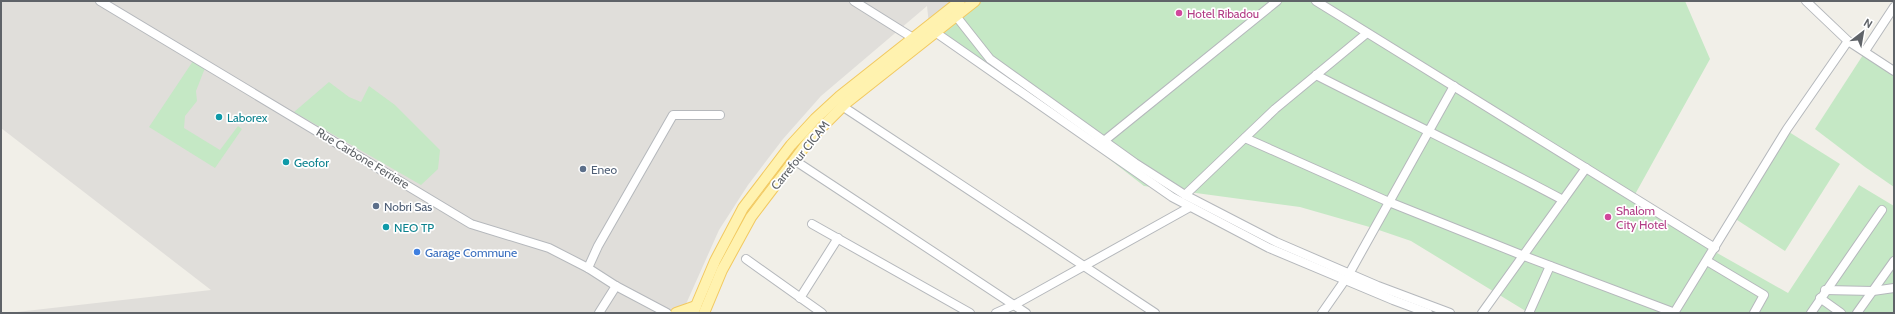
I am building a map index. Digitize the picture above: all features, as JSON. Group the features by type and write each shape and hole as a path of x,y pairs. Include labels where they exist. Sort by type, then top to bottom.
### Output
{"main road":[{"path":"676,313 695,309 715,261 744,208 791,145 815,119 840,96 960,1"},
{"name":"Carrefour CICAM","path":"704,313 722,270 751,217 811,138 842,106 975,1"}],"street":[{"name":"Rue Carbone Ferriere","path":"100,1 471,224 549,248 588,268 657,310 666,313"},
{"path":"854,1 913,38"},
{"path":"1104,141 1277,1"},
{"path":"1316,1 1715,248"},
{"path":"1806,1 1848,40 1894,71"},
{"path":"1864,51 1894,7"},
{"path":"956,16 990,59 1104,141 1185,195 1347,277 1428,313"},
{"path":"935,32 1166,192 1190,206 1269,248 1450,313"},
{"path":"1185,195 1275,109 1367,32"},
{"path":"1245,138 1389,202 1524,256 1675,313 1787,129 1848,40"},
{"path":"1316,75 1428,132 1494,163 1563,200"},
{"path":"1322,313 1347,277 1454,86"},
{"path":"842,106 1155,313"},
{"path":"588,268 602,239 673,115 720,115"},
{"path":"794,160 1026,313"},
{"path":"1482,313 1586,168"},
{"path":"996,313 1014,305 1190,206"},
{"path":"1810,313 1882,210"},
{"path":"812,224 970,313"},
{"path":"800,298 838,238"},
{"path":"746,259 822,313"},
{"path":"1707,261 1764,295 1754,313"},
{"path":"1857,313 1894,261"},
{"path":"1529,313 1550,266"},
{"path":"599,313 616,286"},
{"path":"1825,290 1873,291 1894,288"},
{"path":"1820,298 1841,313"}],"shaded area":[{"path":"1,1 971,1 930,34 927,6 821,96 783,139 748,185 719,230 682,313 8,313 211,290 1,128"}],"green space":[{"path":"971,1 1685,1 1710,59 1633,198 1710,249 1788,293 1859,185 1894,206 1894,313 1529,313 1411,241 1373,228 1300,207 1144,186 1037,103 937,38"},
{"path":"1863,55 1894,76 1894,187 1815,129"},
{"path":"193,61 205,68 196,91 197,101 185,116 184,128 220,150 238,126 242,129 215,168 149,127"},
{"path":"329,82 349,97 361,102 369,86 395,105 440,150 438,169 421,185 294,112"},
{"path":"1789,132 1840,164 1785,251 1734,218"}],"place":[{"name":"Hotel Ribadou","path":"1179,13"},
{"name":"Laborex","path":"219,117"},
{"name":"Geofor","path":"286,162"},
{"name":"Eneo","path":"583,169"},
{"name":"Nobri Sas","path":"376,206"},
{"name":"Shalom City Hotel","path":"1608,217"},
{"name":"NEO TP","path":"386,227"},
{"name":"Garage Commune","path":"417,252"}]}
